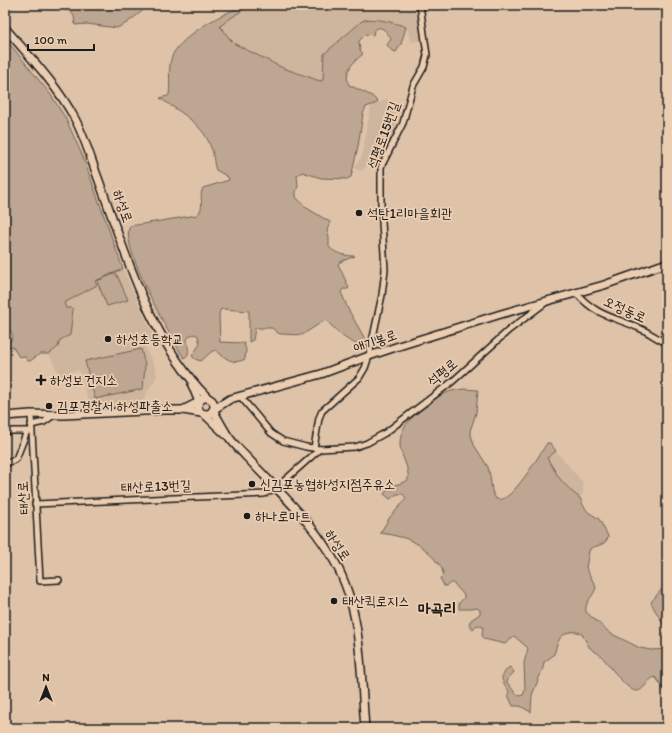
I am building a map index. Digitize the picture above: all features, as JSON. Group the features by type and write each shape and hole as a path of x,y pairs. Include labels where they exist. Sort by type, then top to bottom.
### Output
{"street":[{"name":"석평로15번길","path":"314,448 319,418 322,411 359,378 365,368 369,356 382,295 385,270 380,198 381,167 403,123 413,86 424,68 427,55 420,5"},
{"name":"하성로","path":"5,28 58,91 76,120 148,308 167,344 190,379 209,399"},
{"name":"석평로","path":"240,396 277,438 290,444 320,449 355,447 376,439 453,381 509,330 548,301 604,285 667,263"},
{"name":"오정동로","path":"576,293 586,303 603,315 639,328 667,343"},
{"name":"애기봉로","path":"213,410 230,399 322,374 369,356 501,314 548,301"},
{"path":"190,379 199,402 198,409 229,438"},
{"path":"183,410 199,402 203,398 230,399"},
{"path":"5,416 183,410 209,414 213,410 214,404 209,399"},
{"name":"하성로","path":"213,410 229,438 302,517 325,546 340,571 355,616 358,636 365,728"},
{"name":"태산로","path":"31,414 30,429 40,581 59,580"},
{"path":"5,433 30,429 54,415"},
{"name":"태산로","path":"5,464 16,459 30,429"},
{"path":"276,488 320,449"},
{"name":"태산로13번길","path":"35,504 264,494 276,488"}],"shaded area":[{"path":"63,5 144,5 146,8 127,23 117,28 87,24 75,25 74,16 70,11 64,10"},
{"path":"250,5 418,5 422,40 412,42 406,27 373,18 353,28 324,54 323,81 320,81 283,68 235,44 229,38 220,26"},
{"path":"248,6 220,26 229,38 235,44 283,68 320,81 323,80 324,54 362,21 371,19 390,22 406,27 401,44 396,52 391,50 387,45 391,39 382,28 377,28 374,30 373,35 366,34 359,41 360,50 363,54 350,68 347,80 349,85 372,96 378,102 366,107 363,114 351,177 347,179 321,178 302,172 297,175 298,186 296,197 305,207 330,222 327,231 329,237 329,247 338,253 355,256 338,264 349,288 343,289 341,292 348,309 365,339 366,345 360,345 350,341 325,320 302,335 281,334 272,328 255,328 253,340 249,342 249,311 223,309 220,310 219,315 220,342 244,343 246,350 245,359 236,362 232,361 225,358 215,350 201,361 195,359 192,356 200,344 198,336 195,334 188,338 188,352 184,358 158,313 132,251 128,236 130,226 197,215 200,212 202,205 201,194 203,188 229,180 228,177 216,170 211,148 201,130 189,118 160,98 169,95 170,64 173,54 178,47 206,24 229,12"},
{"path":"5,38 51,95 66,119 83,157 123,269 95,281 97,285 64,303 66,308 73,309 70,335 60,340 58,347 49,354 40,354 30,361 28,361 24,356 19,357 13,347 5,346 5,344 11,340 13,336 9,327 5,326"},
{"path":"388,99 397,120 394,134 382,159 378,158 372,153 370,160 364,169 359,171 354,167 362,157 371,105"},
{"name":"하성초등학교","path":"123,269 155,340 144,344 156,370 157,376 139,406 91,410 79,370 70,372 60,377 49,354 58,347 60,340 66,338 70,333 73,309 66,308 64,303 96,285 95,281"},
{"path":"116,273 128,300 107,306 97,281"},
{"path":"141,349 145,365 143,389 95,399 85,361"},
{"path":"464,389 478,390 476,413 470,431 474,445 488,467 492,491 496,499 502,499 514,491 547,443 550,443 556,451 547,458 560,479 580,498 588,512 599,519 608,536 604,543 591,548 589,551 586,568 596,587 586,605 586,612 610,633 640,648 651,650 667,649 667,695 655,677 638,691 629,687 600,655 590,648 582,634 579,632 568,632 562,636 557,643 554,654 544,662 532,695 531,712 520,706 513,706 508,695 509,691 502,677 510,667 514,672 506,681 516,694 520,696 523,695 525,690 524,663 528,648 514,636 505,644 484,639 482,635 483,627 477,625 473,629 469,624 471,620 480,614 480,610 477,608 459,609 459,603 464,598 464,595 453,583 444,586 440,578 443,575 442,569 428,552 408,539 380,533 390,517 406,498 403,494 397,494 390,499 384,494 391,485 399,484 408,480 408,471 400,448 402,431 413,417 443,394 450,391"},
{"path":"556,451 583,483 583,492 580,498 560,479 547,458"},
{"path":"667,583 667,629 651,602"}],"place":[{"name":"석탄1리마을회관","path":"359,213"},
{"name":"하성초등학교","path":"108,339"},
{"name":"하성보건지소","path":"41,380"},
{"name":"김포경찰서 하성파출소","path":"49,406"},
{"name":"신김포농협하성지점주유소","path":"252,484"},
{"name":"하나로마트","path":"247,516"},
{"name":"태산퀵로지스","path":"334,601"}],"district":[{"name":"마곡리","path":"437,608"}]}
